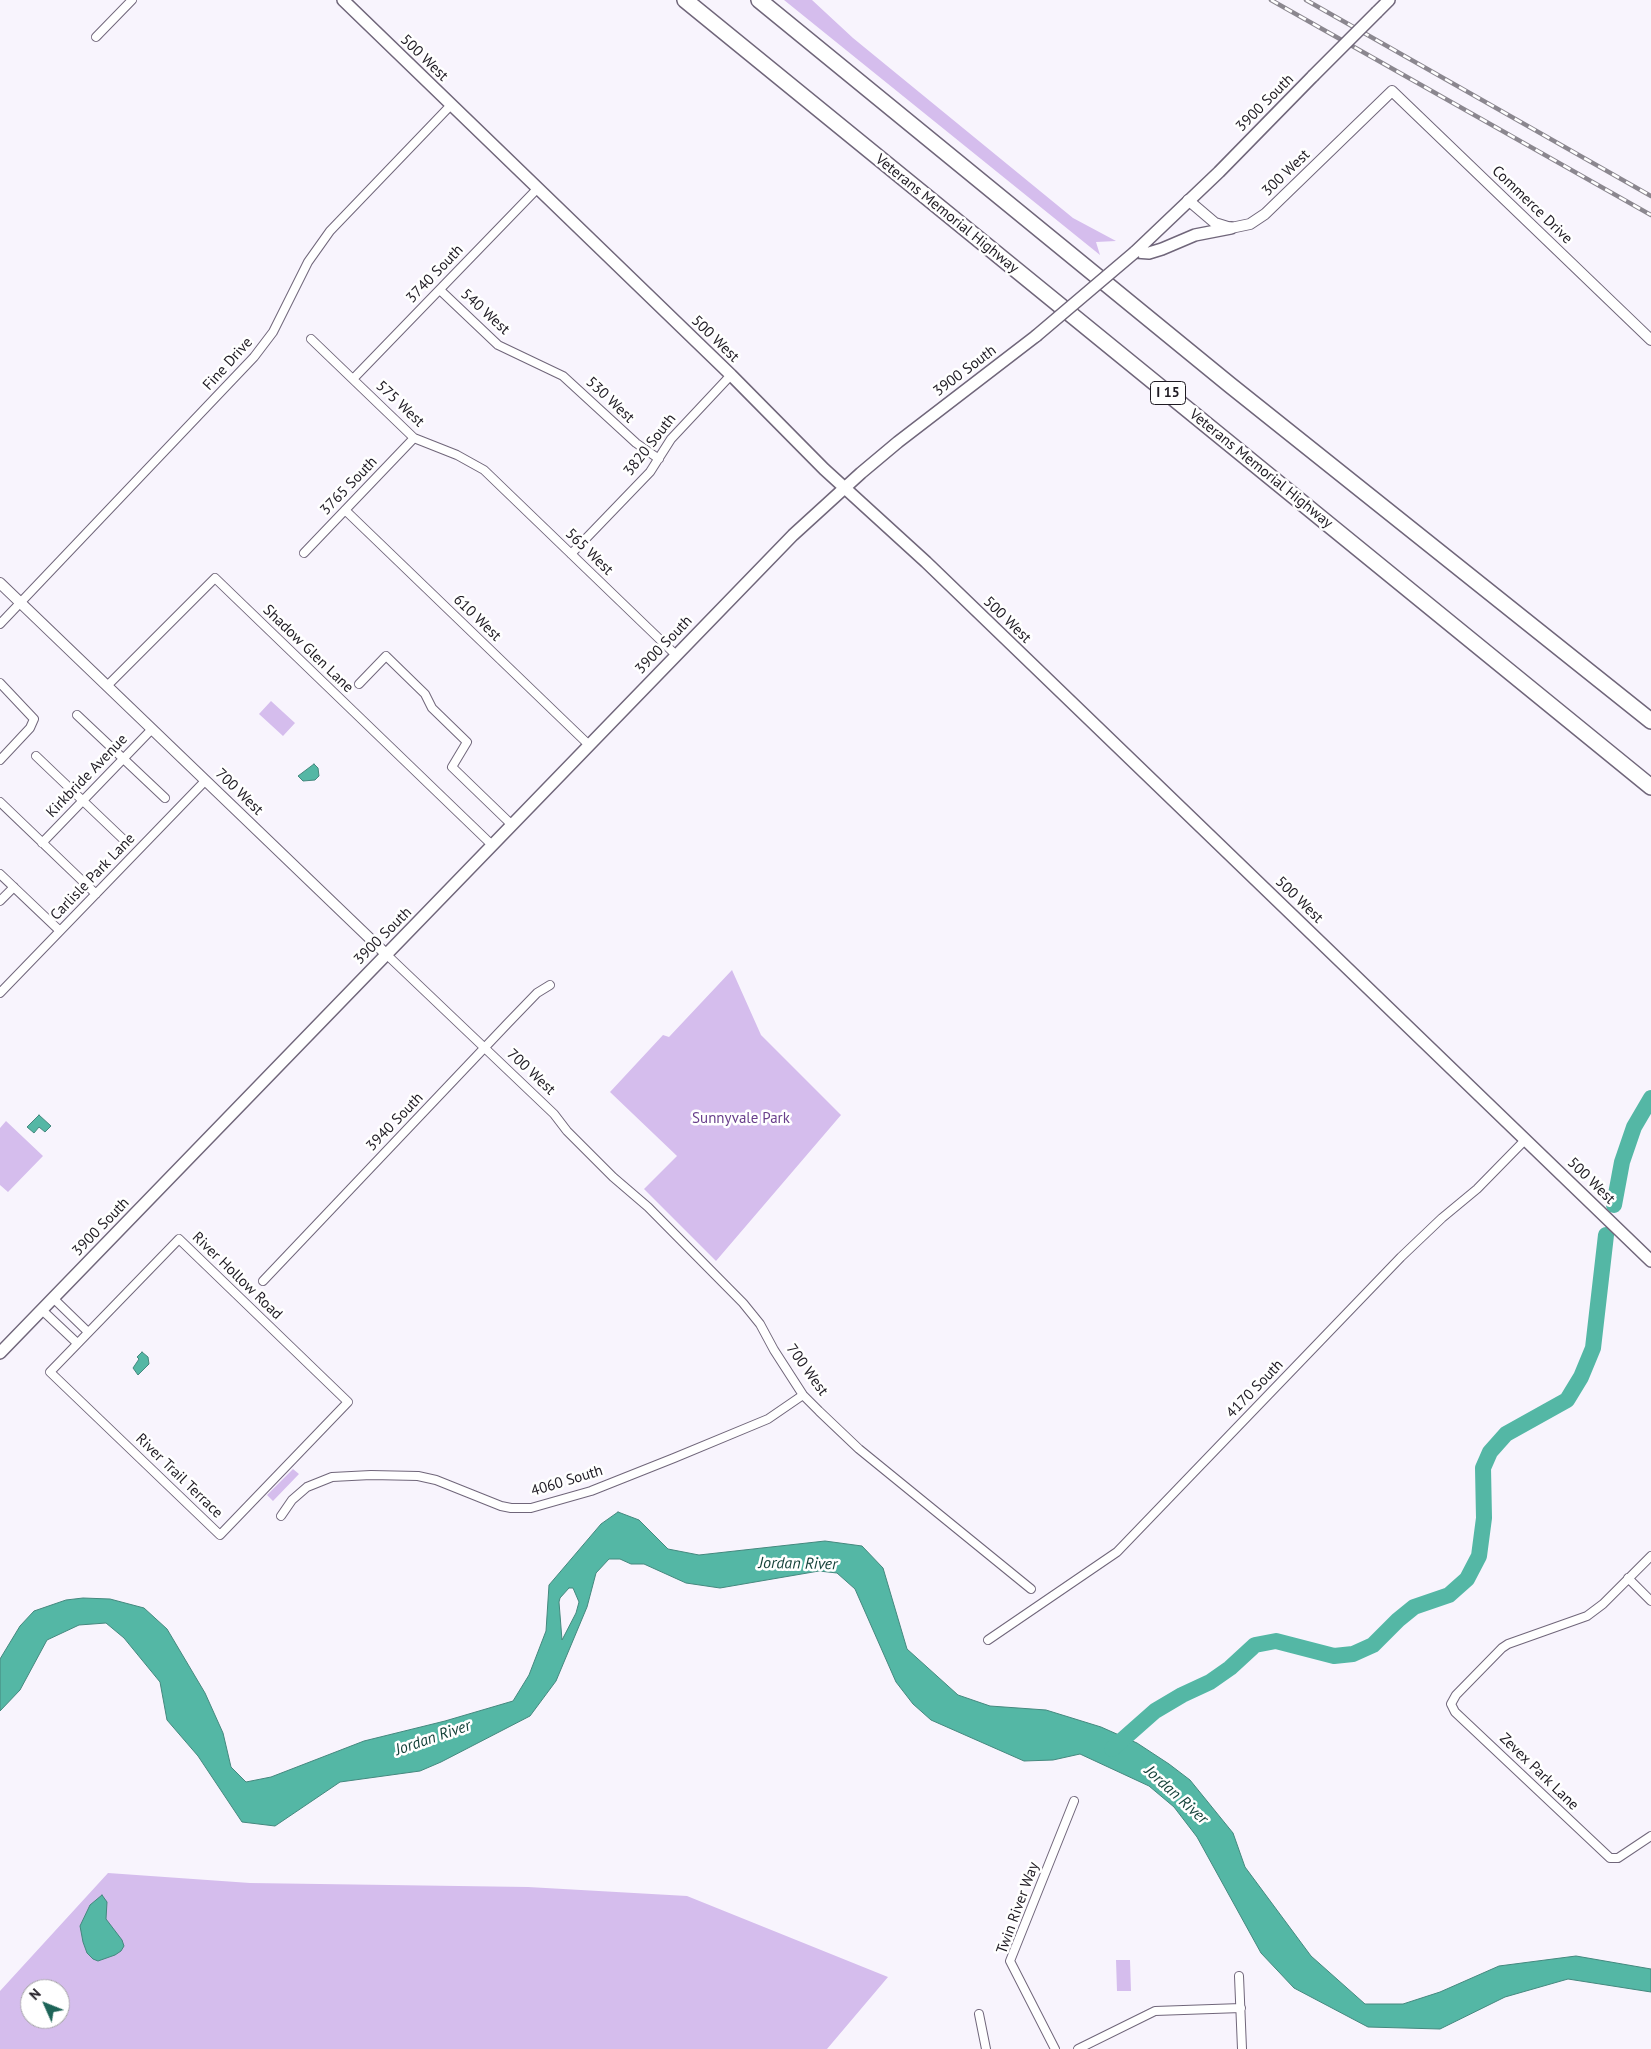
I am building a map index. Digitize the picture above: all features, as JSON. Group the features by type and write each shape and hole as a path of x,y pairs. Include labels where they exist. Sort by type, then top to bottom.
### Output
{"highway":[{"name":"Veterans Memorial Highway","path":"685,0 1651,787"},
{"path":"759,0 1230,386 1651,721"}],"main road":[{"name":"500 West","path":"343,0 731,375 824,469 926,562 1651,1261"},
{"name":"3900 South","path":"0,1353 779,549 845,488 924,421 1036,336 1135,252 1389,0"},
{"path":"1135,252 1149,253 1194,235 1232,228"}],"street":[{"path":"96,37 132,0"},
{"name":"300 West","path":"1232,228 1250,224 1265,214 1392,91"},
{"name":"Commerce Drive","path":"1392,91 1651,340"},
{"name":"Fine Drive","path":"0,624 254,357 273,332 308,262 330,231 451,105"},
{"name":"3740 South","path":"353,379 537,189"},
{"path":"1188,200 1215,223 1232,228"},
{"name":"540 West","path":"440,290 498,345 541,364"},
{"name":"575 West","path":"311,339 414,438 457,455 484,470"},
{"name":"530 West","path":"541,364 573,383 636,443 659,459"},
{"name":"3820 South","path":"571,554 645,477 671,439 731,375"},
{"name":"3765 South","path":"304,553 414,438"},
{"name":"565 West","path":"484,470 676,655"},
{"name":"610 West","path":"345,510 589,745"},
{"name":"Shadow Glen Lane","path":"107,686 215,578 492,845"},
{"name":"700 West","path":"0,583 484,1049 554,1114 567,1131 612,1177 648,1207 743,1303 760,1324 803,1395 858,1449 1030,1588"},
{"path":"359,684 386,656 426,694 432,708 468,742 452,767 512,825"},
{"path":"0,683 34,719 30,728 0,760"},
{"path":"77,715 165,798"},
{"name":"Kirkbride Avenue","path":"42,843 152,729"},
{"path":"36,756 124,840"},
{"name":"Carlisle Park Lane","path":"0,993 205,781"},
{"path":"0,802 96,894"},
{"path":"0,874 60,931"},
{"path":"0,901 14,887"},
{"name":"3940 South","path":"262,1281 538,993 550,985"},
{"name":"4170 South","path":"988,1640 1117,1552 1401,1257 1442,1218 1477,1189 1526,1139"},
{"name":"River Hollow Road","path":"50,1372 179,1239 348,1402"},
{"path":"53,1298 88,1332"},
{"path":"42,1310 77,1343"},
{"name":"River Trail Terrace","path":"50,1372 220,1535 348,1402"},
{"name":"4060 South","path":"281,1516 292,1500 307,1487 332,1477 371,1475 418,1476 436,1480 501,1506 531,1508 591,1490 768,1419 803,1395"},
{"path":"1651,1556 1628,1578 1651,1602"},
{"name":"Zevex Park Lane","path":"1628,1578 1596,1611 1587,1616 1508,1644 1502,1648 1456,1695 1451,1704 1452,1708 1462,1719 1610,1858 1618,1858 1651,1836"},
{"name":"Twin River Way","path":"1055,2049 1010,1961 1074,1801"},
{"path":"1239,1976 1242,2049"},
{"path":"1078,2049 1156,2010 1241,2008"},
{"path":"979,2014 986,2049"}],"green space":[{"path":"784,0 812,0 853,38 1073,218 1116,241 1096,242 1100,255"},
{"path":"271,701 295,723 283,736 259,714"},
{"name":"Sunnyvale Park","path":"732,970 761,1035 841,1115 716,1261 644,1189 677,1156 610,1092 663,1035 669,1037"},
{"path":"6,1121 43,1156 8,1192 0,1185 0,1128"},
{"path":"293,1469 299,1474 273,1501 267,1495"},
{"path":"108,1873 250,1883 528,1887 687,1896 888,1977 827,2049 0,2049 0,1991"},
{"path":"1116,1960 1130,1960 1131,1991 1117,1991"}],"water":[{"path":"314,764 318,768 319,776 315,780 303,781 298,776"},
{"path":"39,1115 51,1126 45,1132 39,1127 34,1133 27,1127"},
{"path":"142,1352 148,1357 149,1364 138,1375 133,1368 139,1359 137,1357"},
{"name":"Jordan River","path":"618,1512 639,1520 668,1549 699,1555 825,1541 862,1546 883,1568 907,1649 958,1695 990,1706 1046,1710 1101,1727 1137,1743 1190,1780 1233,1833 1245,1867 1311,1956 1365,2004 1403,2004 1440,1992 1499,1966 1576,1956 1651,1969 1651,1992 1568,1979 1505,1997 1440,2029 1368,2027 1294,1988 1261,1953 1197,1837 1174,1807 1149,1786 1080,1754 1053,1760 1024,1761 931,1720 913,1704 896,1682 855,1589 837,1573 819,1571 720,1588 686,1583 644,1564 631,1564 620,1559 609,1559 596,1573 587,1607 556,1681 530,1716 420,1771 340,1782 275,1826 242,1822 198,1756 167,1720 160,1682 124,1638 106,1623 79,1625 47,1640 20,1690 0,1711 0,1659 20,1626 34,1611 66,1600 83,1598 110,1599 144,1608 167,1629 205,1693 223,1733 231,1767 246,1782 271,1777 364,1741 445,1721 513,1701 529,1675 546,1631 549,1585 601,1524","holes":["569,1588 573,1588 579,1602 576,1613 562,1640 559,1602 560,1598"]},
{"path":"102,1895 107,1902 106,1919 122,1940 124,1946 115,1955 98,1961 87,1953 80,1926 90,1905"}],"waterway":[{"path":"1614,1205 1622,1162 1634,1127 1651,1098"},
{"path":"1112,1749 1155,1711 1182,1695 1210,1682 1230,1668 1255,1645 1276,1641 1334,1656 1353,1654 1373,1645 1414,1607 1449,1595 1467,1579 1479,1556 1484,1518 1483,1468 1490,1452 1506,1434 1567,1400 1581,1377 1593,1348 1606,1235"}],"railway":[{"path":"1271,0 1651,215"},
{"path":"1306,0 1651,196"}]}
